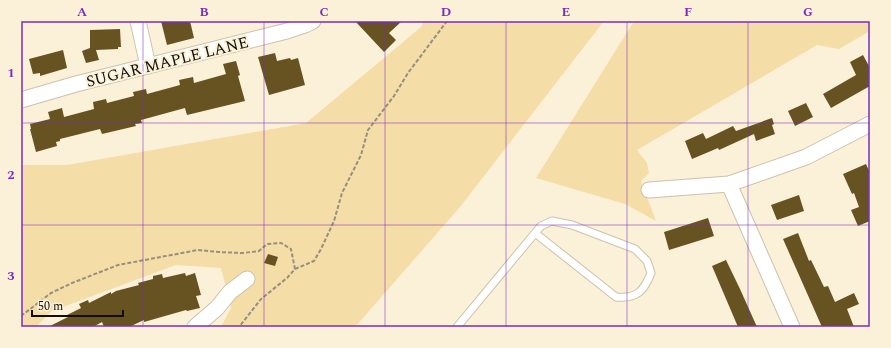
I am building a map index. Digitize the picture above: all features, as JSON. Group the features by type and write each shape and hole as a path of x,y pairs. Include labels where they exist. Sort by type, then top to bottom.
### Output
{"street":[{"path":"138,21 148,66"},
{"name":"SUGAR MAPLE LANE","path":"21,100 287,31 313,21"},
{"path":"650,190 729,184 806,157 870,124"},
{"path":"729,184 792,327"},
{"path":"195,327 217,308 230,292 246,279"}],"lane":[{"path":"457,327 535,233 541,226 552,222 572,225 635,249 647,261 651,272 647,283 640,292 625,298 616,297 535,233"}],"path":[{"path":"239,327 261,300 287,278 295,269 314,261 334,221 342,193 361,154 368,130 447,21"},
{"path":"21,316 51,293 72,283 118,266 198,250 244,253 259,251 267,244 281,243 291,249 295,269"}],"shaded area":[{"path":"424,21 604,21 460,207 355,327 221,327 231,308 221,268 176,265 52,311 36,327 21,327 21,165 67,165 306,123 421,27"},
{"path":"634,21 870,21 870,31 839,49 817,45 637,150 647,163 649,173 641,181 656,221 625,204 536,178"}],"building":[{"path":"161,21 190,21 194,38 167,45"},
{"path":"355,21 402,21 389,33 396,40 384,52"},
{"path":"120,29 121,47 118,47 118,49 96,50 99,60 86,63 82,51 90,48 90,30"},
{"path":"63,50 67,68 40,76 40,73 33,74 29,59"},
{"path":"275,53 277,61 298,58 305,85 269,95 258,57"},
{"path":"863,55 870,68 870,86 831,108 823,94 856,75 850,62"},
{"path":"236,61 240,75 238,76 245,101 187,115 185,108 141,120 142,123 135,124 136,126 102,134 100,129 60,139 60,141 56,142 57,146 36,152 30,124 50,119 48,112 62,108 64,117 94,109 93,102 106,99 107,103 134,96 133,92 146,89 147,94 180,85 179,80 193,77 194,83 226,74 223,64"},
{"path":"806,103 813,117 795,126 788,111"},
{"path":"772,118 774,124 772,125 775,134 756,141 754,134 719,150 718,148 692,159 685,141 703,133 706,139 733,126 736,131"},
{"path":"866,164 870,173 870,221 858,226 851,210 859,207 854,193 852,194 843,174"},
{"path":"799,195 804,211 777,220 771,205"},
{"path":"708,218 714,236 669,250 664,232"},
{"path":"798,233 809,261 811,260 824,287 828,286 835,302 854,293 859,304 847,309 854,327 822,327 783,239"},
{"path":"268,254 278,257 275,266 264,263"},
{"path":"726,260 757,327 738,327 712,266"},
{"path":"185,273 186,276 195,273 201,295 196,296 200,308 186,310 144,322 144,320 129,327 104,327 102,322 93,327 48,327 68,317 67,315 81,308 79,304 88,300 89,303 111,292 111,294 116,291 139,285 138,283 153,279 153,276 162,274 163,278"}]}
